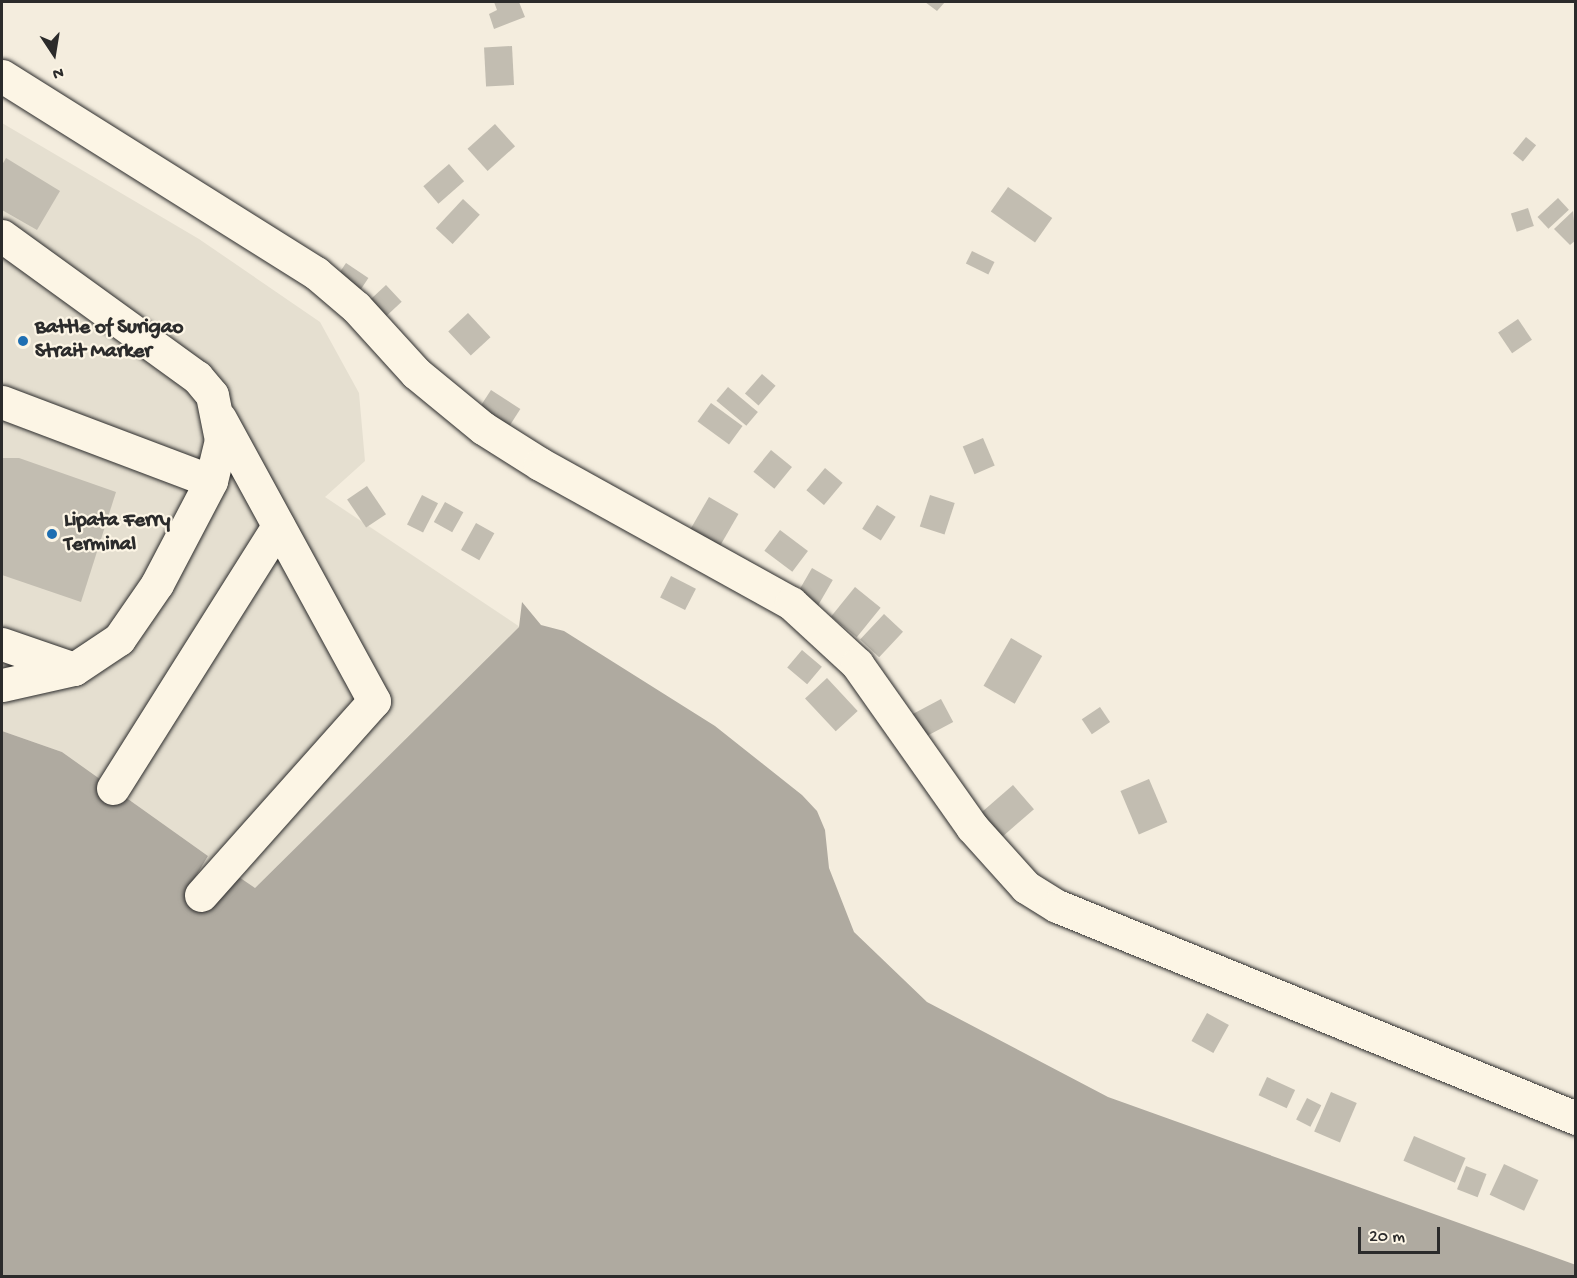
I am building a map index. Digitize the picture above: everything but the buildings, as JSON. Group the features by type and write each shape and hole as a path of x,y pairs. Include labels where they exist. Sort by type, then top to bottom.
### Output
{"street":[{"path":"2,76 316,273 356,307 416,373 483,428 540,464 791,603 857,664 972,827 1026,887 1057,906 1575,1118"},
{"path":"2,236 197,377 212,395 219,417 374,701 201,895"},
{"path":"2,402 211,481"},
{"path":"4,691 74,669 119,639 139,614 211,481 221,440 219,417"},
{"path":"113,788 278,526"},
{"path":"2,644 74,669"}],"shaded area":[{"path":"2,123 199,239 320,322 359,393 365,461 325,497 520,627 255,888 190,886 208,856 62,752 2,731"},
{"path":"522,602 541,625 564,631 715,726 802,795 817,811 825,830 829,868 854,932 927,1002 1108,1097 1576,1265 1575,1276 2,1276 2,731 62,752 208,856 190,886 233,873 255,888 519,627"}],"place":[{"name":"Battle of Surigao Strait Marker","path":"23,341"},
{"name":"Lipata Ferry Terminal","path":"52,534"}]}
